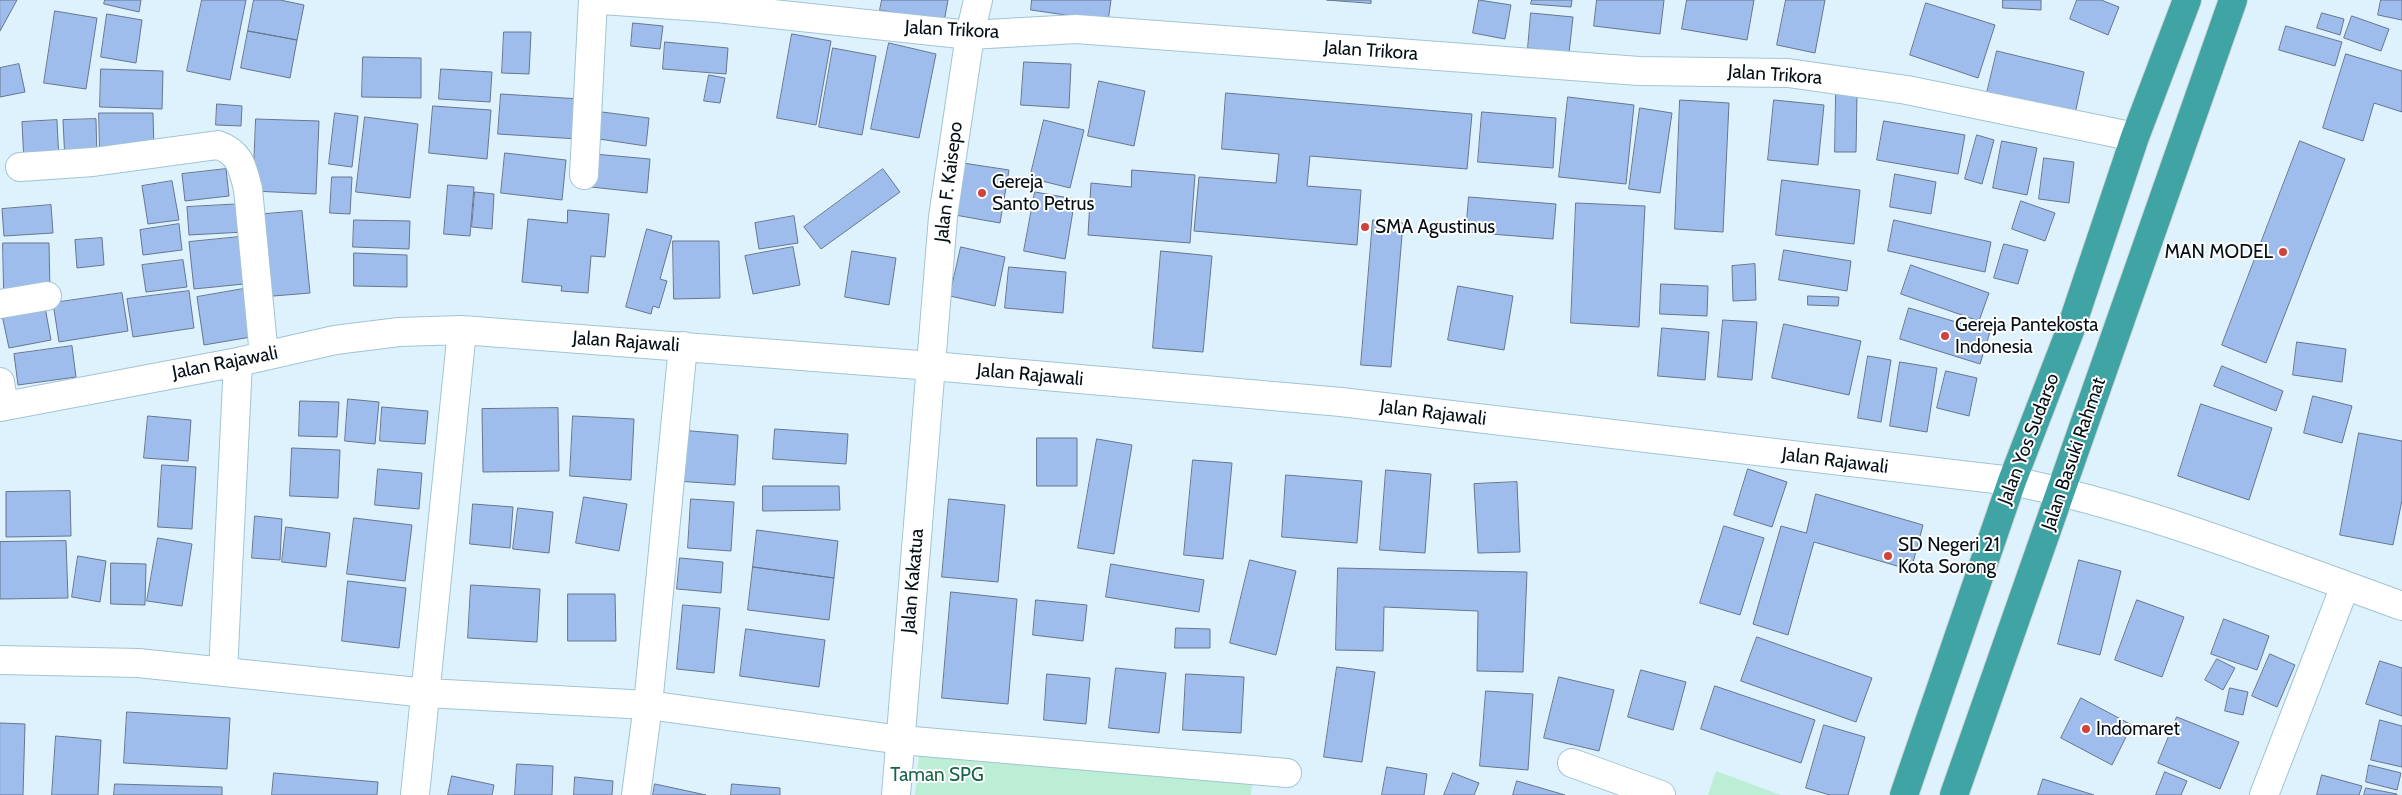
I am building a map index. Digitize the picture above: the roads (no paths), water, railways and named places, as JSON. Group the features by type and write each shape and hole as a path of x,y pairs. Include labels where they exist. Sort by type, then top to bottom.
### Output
{"highway":[{"name":"Jalan Yos Sudarso","path":"1904,795 2012,481 2070,331 2135,136 2186,0"},
{"name":"Jalan Basuki Rahmat","path":"1954,795 2233,0"}],"street":[{"path":"584,174 592,0"},
{"name":"Jalan Trikora","path":"602,0 719,4 970,35 1076,29 1639,71 1788,73 1907,90 2135,136"},
{"name":"Jalan F. Kaisepo","path":"932,366 943,217 970,35 978,0"},
{"path":"20,167 93,162 218,145 229,149 241,164 248,189 264,356"},
{"path":"0,304 46,296"},
{"path":"415,795 427,693 462,330"},
{"name":"Jalan Rajawali","path":"1,398 238,362 335,340 399,332 462,330 932,366 1341,402 2012,481 2062,491 2174,525 2402,606"},
{"path":"636,795 648,706 683,346"},
{"path":"223,672 238,362"},
{"name":"Jalan Kakatua","path":"896,795 908,629 932,366"},
{"path":"2264,795 2345,586"},
{"path":"0,660 138,663 427,693 648,706 901,740 1287,773"},
{"path":"1572,764 1661,795"}],"place":[{"name":"Gereja Santo Petrus","path":"982,193"},
{"name":"SMA Agustinus","path":"1365,227"},
{"name":"MAN MODEL","path":"2283,252"},
{"name":"Gereja Pantekosta Indonesia","path":"1945,336"},
{"name":"SD Negeri 21 Kota Sorong","path":"1888,556"},
{"name":"Indomaret","path":"2086,729"}],"park label":[{"name":"Taman SPG","path":"937,775"}]}
